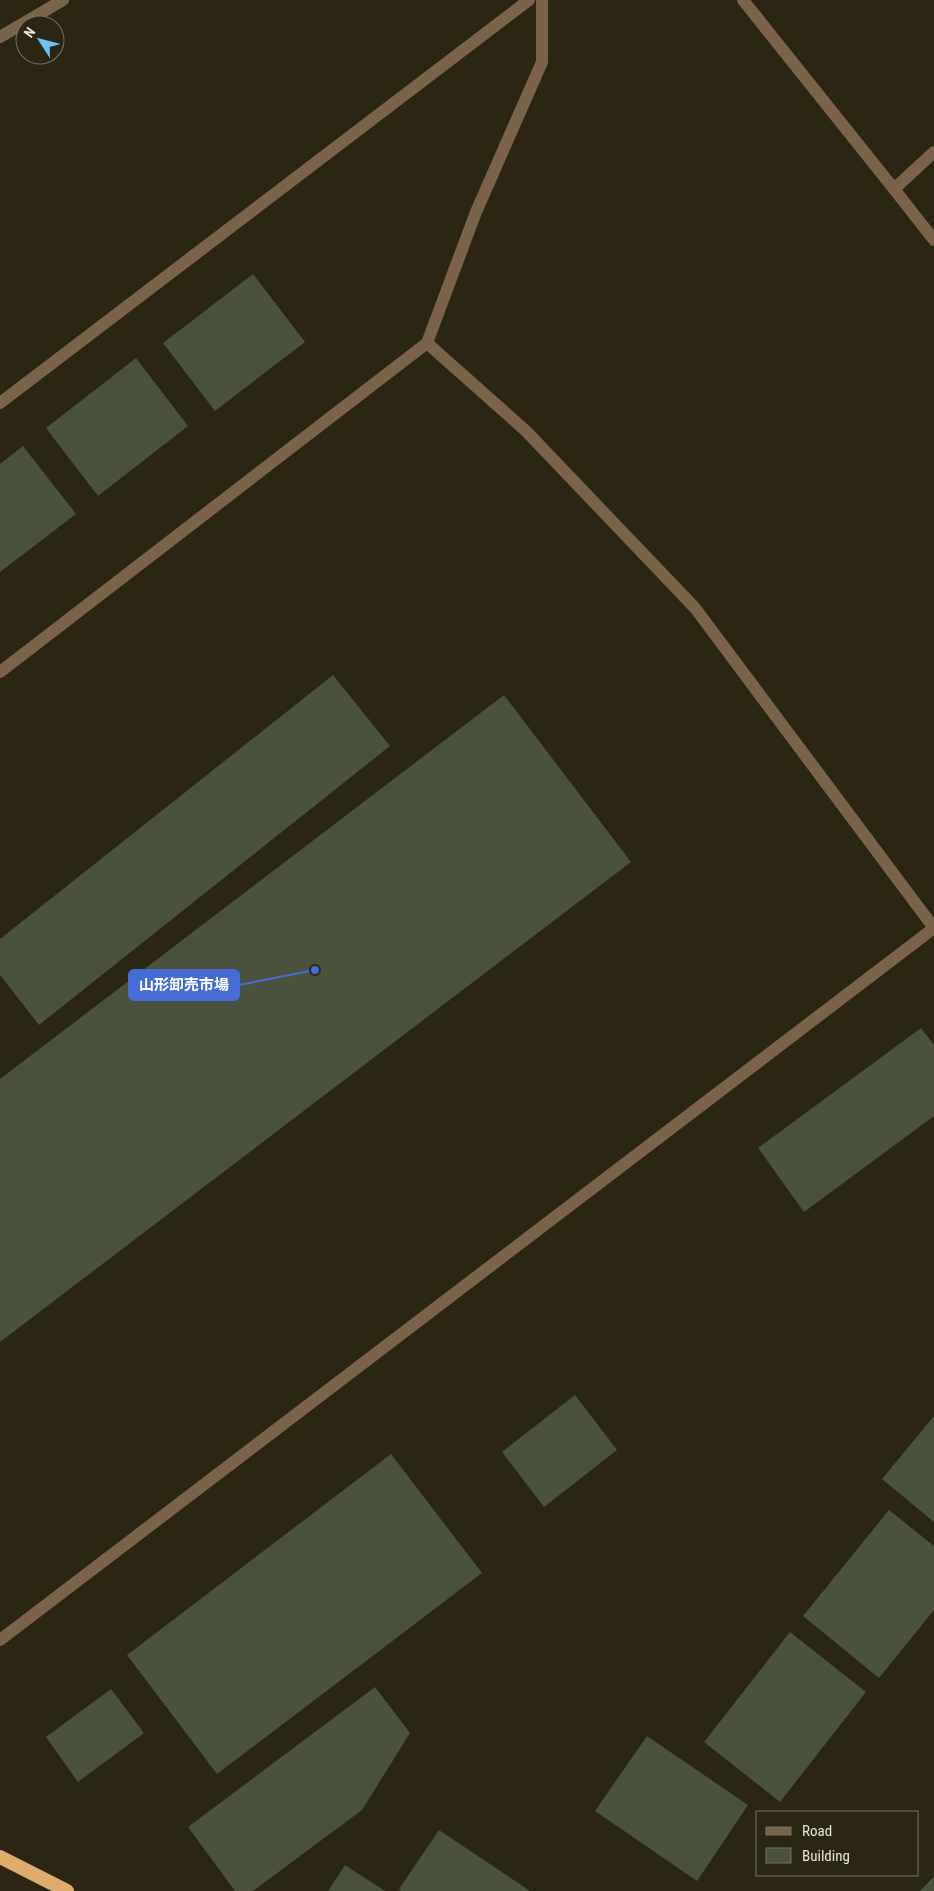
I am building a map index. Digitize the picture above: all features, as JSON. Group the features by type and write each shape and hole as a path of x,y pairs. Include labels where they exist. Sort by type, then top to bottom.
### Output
{"highway":[{"path":"0,1857 67,1891"}],"street":[{"path":"0,37 62,0"},
{"path":"0,402 529,0"},
{"path":"0,672 427,343 476,212 542,62 542,0"},
{"path":"743,0 934,240"},
{"path":"894,189 934,152"},
{"path":"0,1640 934,928 695,608 526,431 427,343"}],"building":[{"path":"253,274 305,342 215,411 163,343"},
{"path":"136,358 188,426 98,496 46,428"},
{"path":"23,446 76,514 0,572 0,464"},
{"path":"333,675 390,746 39,1025 0,975 0,939"},
{"path":"504,695 631,862 0,1342 0,1079"},
{"path":"921,1028 934,1045 934,1116 804,1212 758,1148"},
{"path":"575,1395 617,1450 544,1507 502,1452"},
{"path":"934,1416 934,1522 882,1479"},
{"path":"391,1454 482,1573 217,1774 127,1655"},
{"path":"889,1510 934,1546 934,1610 879,1678 803,1616"},
{"path":"790,1632 866,1692 780,1802 704,1742"},
{"path":"375,1687 410,1733 362,1810 253,1891 235,1891 188,1827"},
{"path":"111,1689 144,1733 78,1782 46,1737"},
{"path":"647,1736 748,1805 697,1881 595,1811"},
{"path":"439,1830 530,1891 401,1891 399,1889"},
{"path":"345,1865 385,1891 328,1891"},
{"path":"934,1876 934,1891 920,1891"}],"place":[{"name":"山形卸売市場","path":"315,970"}]}
